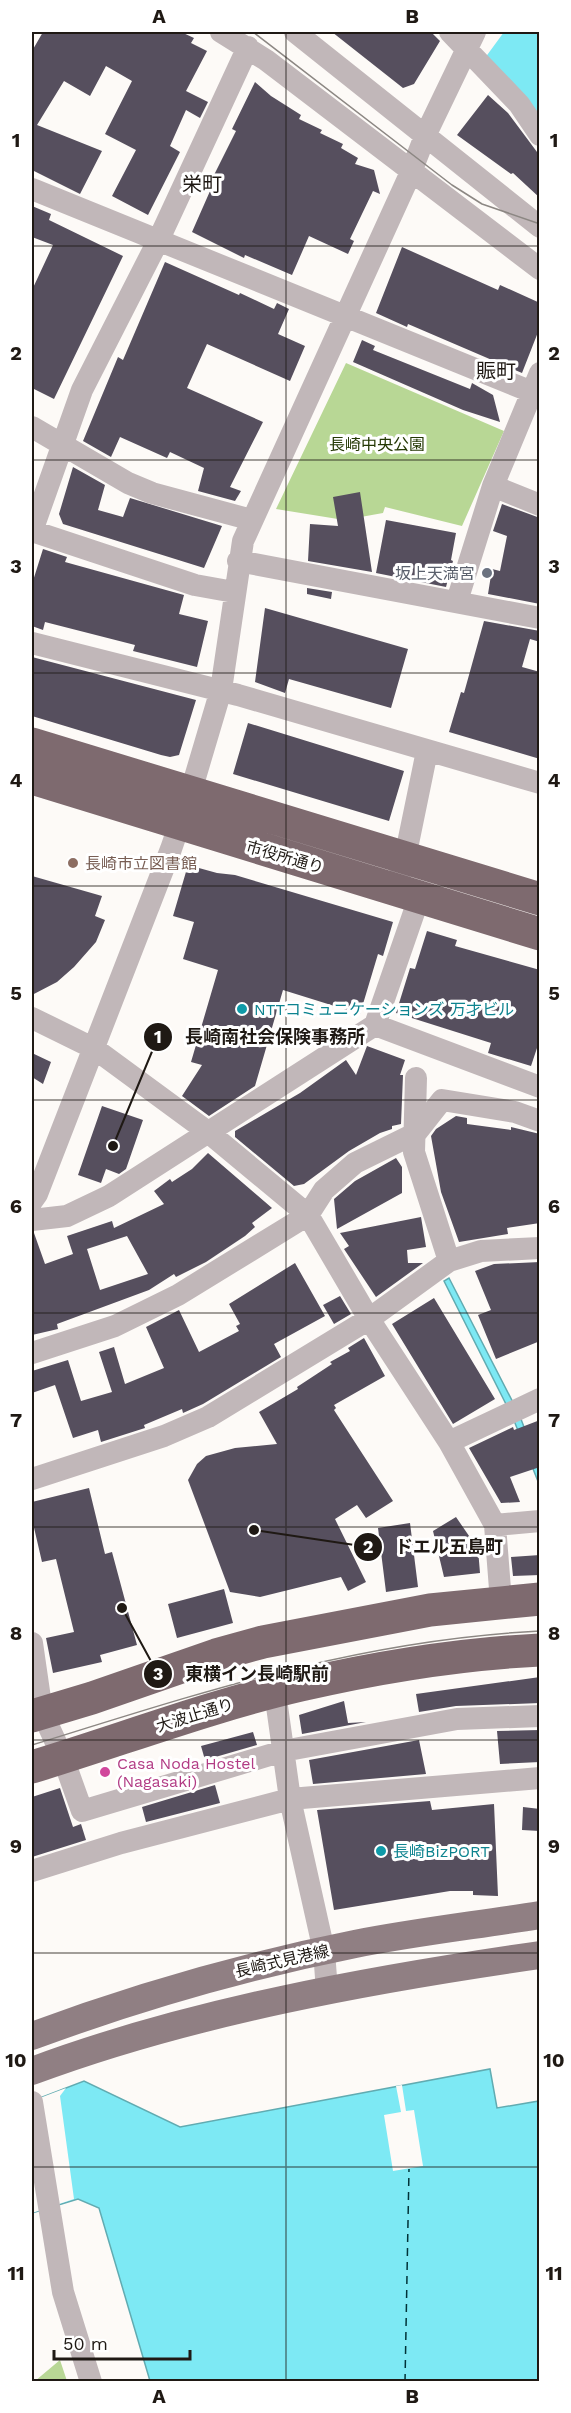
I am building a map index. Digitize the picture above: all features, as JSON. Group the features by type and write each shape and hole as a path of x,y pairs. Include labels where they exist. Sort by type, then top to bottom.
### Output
{"highway":[{"name":"市役所通り","path":"32,744 540,899"},
{"name":"市役所通り","path":"32,778 540,934"},
{"path":"37,1714 263,1642 430,1610 540,1599"},
{"name":"大波止通り","path":"32,1767 275,1692 423,1661 540,1650"}],"main road":[{"name":"長崎式見港線","path":"32,2036 177,1987 324,1951 540,1915"},
{"path":"32,2071 201,2021 327,1991 540,1955"}],"street":[{"path":"221,32 248,47 485,230 540,269"},
{"path":"295,32 425,136 535,217"},
{"path":"32,1201 37,1194 95,1048 191,791 221,690 238,561 252,520 411,172 463,37 519,104 540,135"},
{"path":"234,592 195,585 32,531 82,390 159,239 248,47"},
{"path":"32,189 345,316 536,382 530,423 493,486 458,601"},
{"path":"485,230 535,217"},
{"path":"32,427 128,483 152,493 252,520"},
{"path":"493,486 540,505"},
{"path":"238,561 540,618"},
{"path":"32,643 221,690 540,783"},
{"path":"32,1220 67,1216 110,1196 375,1025 407,894 405,858 427,751"},
{"path":"32,1018 95,1048 208,1132 308,1215 369,1319 449,1442 495,1524 501,1602"},
{"path":"375,1025 540,1087"},
{"path":"416,1077 414,1152 449,1261"},
{"path":"32,1353 115,1326 178,1296 308,1215 324,1190 355,1163 416,1133 442,1100 514,1112 540,1121"},
{"path":"32,1479 164,1436 208,1417 369,1319 449,1261 481,1251 540,1248"},
{"path":"449,1442 540,1399"},
{"path":"495,1524 540,1521"},
{"path":"32,1644 37,1714 63,1758 82,1811 283,1751 457,1719 540,1716"},
{"path":"275,1692 290,1799 324,1951 327,1991"},
{"path":"32,1871 120,1843 290,1799 540,1778"},
{"path":"32,2102 63,2292 91,2382"}],"green space":[{"name":"長崎中央公園","path":"346,363 504,431 462,526 385,507 383,513 344,520 276,509"},
{"path":"60,2360 67,2381 35,2381"}],"water":[{"path":"459,32 539,32 539,122"},
{"path":"449,1278 519,1414 539,1466 539,1484 513,1418 444,1281"},
{"path":"490,2069 497,2108 539,2101 539,2381 150,2381 99,2208 78,2199 32,2213 32,2101 84,2081 180,2127"}],"pier":[{"path":"456,32 504,32 482,62"},
{"path":"402,2085 406,2111 414,2110 423,2166 393,2171 384,2115 401,2112 396,2086"},
{"path":"66,2088 60,2096 74,2199 32,2213 32,2101"}],"building":[{"path":"43,32 181,32 194,38 191,43 207,51 186,91 208,102 200,118 186,110 170,146 180,152 148,215 112,196 136,150 105,134 132,81 106,66 90,96 64,81 37,125 102,151 80,194 32,170 32,51"},
{"path":"332,32 431,32 440,41 414,84 403,88"},
{"path":"255,82 271,96 301,115 299,119 343,144 341,148 358,158 355,164 374,170 380,194 373,191 350,239 354,241 348,254 309,236 292,275 245,255 244,258 192,232 214,182 211,181 236,131 232,129"},
{"path":"488,95 508,113 540,156 540,198 513,173 511,174 457,135"},
{"path":"32,206 51,214 49,220 123,256 54,399 32,388 32,290 53,245 32,237"},
{"path":"402,247 498,290 500,285 540,303 540,327 522,373 408,324 407,327 376,313"},
{"path":"165,262 274,309 277,303 289,309 278,334 305,346 290,381 207,344 187,388 263,422 230,487 241,491 235,501 198,491 204,468 170,452 167,458 120,437 111,457 83,441 118,357 123,360"},
{"path":"362,340 375,346 373,350 470,389 472,383 493,395 500,422 463,410 353,362"},
{"path":"73,467 105,485 98,510 123,517 130,498 222,526 204,568 63,524 59,514"},
{"path":"360,492 372,572 308,561 310,524 338,526 333,497"},
{"path":"502,504 540,518 540,604 488,594 492,569 500,571 507,536 493,531"},
{"path":"386,520 456,533 451,560 453,561 446,587 376,573"},
{"path":"43,549 67,557 65,562 184,595 179,614 208,621 197,667 133,651 135,645 45,622 43,630 32,626 32,584"},
{"path":"307,588 332,592 331,599 307,594"},
{"path":"265,608 408,649 391,708 289,679 285,693 255,682"},
{"path":"484,621 540,631 540,642 530,639 522,667 540,672 540,759 449,732 461,692 464,693"},
{"path":"32,657 196,700 179,755 170,757 161,755 32,716"},
{"path":"248,723 404,771 389,821 233,774"},
{"path":"188,865 235,875 393,922 383,956 378,954 360,1014 283,990 255,1086 209,1116 182,1096 202,1065 191,1062 218,970 183,959 194,922 173,916"},
{"name":"長崎市立図書館","path":"32,876 102,896 95,916 105,920 96,942 74,967 57,982 32,995"},
{"path":"427,931 457,940 455,946 540,970 540,1039 531,1066 488,1053 491,1043 396,1013 410,968 415,969"},
{"path":"367,1046 405,1060 400,1075 403,1075 401,1124 392,1126 392,1129 380,1133 349,1151 304,1184 294,1186 235,1137 235,1131 300,1093 346,1060 356,1075"},
{"path":"32,1053 51,1062 43,1084 32,1077"},
{"path":"102,1106 143,1120 126,1169 119,1174 106,1169 101,1183 78,1175"},
{"path":"456,1116 467,1118 467,1124 511,1130 511,1127 540,1134 540,1223 507,1228 508,1234 459,1242 441,1192 431,1136 436,1129"},
{"path":"208,1153 272,1208 252,1223 255,1227 245,1236 206,1262 176,1277 174,1274 149,1290 57,1324 58,1329 32,1335 32,1233 34,1233 45,1264 73,1254 67,1236 112,1221 114,1228 164,1204 154,1191 170,1179 172,1182 192,1169","holes":["127,1236 148,1274 100,1290 87,1249"]},
{"path":"396,1158 402,1167 402,1193 337,1229 334,1199 355,1181"},
{"path":"421,1217 426,1247 407,1250 408,1263 423,1263 376,1297 344,1249 349,1246 340,1233"},
{"path":"540,1262 540,1341 496,1359 478,1315 491,1310 475,1271 494,1264"},
{"path":"295,1263 325,1316 274,1344 281,1357 203,1404 183,1413 182,1409 144,1425 145,1428 101,1442 98,1430 73,1438 55,1385 32,1393 32,1371 68,1360 81,1401 112,1392 99,1352 114,1347 125,1384 164,1368 146,1327 179,1310 199,1352 239,1331 236,1326 240,1324 229,1304"},
{"path":"340,1296 351,1314 334,1324 323,1305"},
{"path":"434,1298 495,1399 453,1424 392,1324"},
{"path":"364,1338 385,1376 334,1405 336,1408 334,1410 393,1501 366,1518 357,1505 335,1519 366,1582 348,1591 341,1577 260,1597 230,1592 188,1480 197,1464 206,1456 235,1448 277,1444 259,1412 298,1389 297,1387 332,1364 330,1362 350,1351 348,1348"},
{"path":"540,1420 540,1467 510,1477 520,1502 501,1503 469,1448 513,1427 514,1430"},
{"path":"89,1488 105,1554 112,1552 137,1645 100,1655 102,1662 53,1673 46,1638 74,1632 56,1559 42,1562 32,1519 32,1502"},
{"path":"456,1517 478,1549 480,1573 444,1577 433,1531"},
{"path":"410,1523 418,1587 386,1592 378,1528"},
{"path":"540,1555 540,1575 513,1576 511,1557"},
{"path":"224,1589 233,1623 177,1638 168,1604"},
{"path":"540,1677 540,1703 456,1706 419,1712 416,1694"},
{"path":"344,1701 348,1723 366,1722 302,1734 299,1715"},
{"path":"540,1730 540,1762 500,1764 497,1731"},
{"path":"253,1732 257,1745 205,1760 201,1746"},
{"path":"419,1740 426,1774 313,1784 309,1760"},
{"path":"215,1785 220,1803 146,1822 142,1807"},
{"path":"60,1788 73,1827 81,1824 86,1840 32,1857 32,1797"},
{"name":"長崎BizPORT","path":"430,1801 432,1810 494,1804 498,1896 473,1895 473,1891 450,1891 334,1910 317,1810"},
{"path":"523,1807 540,1809 540,1831 522,1830"}],"ferry route":[{"path":"405,2382 409,2169"}],"tram line":[{"path":"253,32 452,185 482,204 540,224"},
{"path":"32,1745 220,1688 344,1657 473,1636 540,1631"}],"place":[{"name":"坂上天満宮","path":"487,573"},
{"name":"長崎市立図書館","path":"73,863"},
{"name":"NTTコミュニケーションズ 万才ビル","path":"242,1009"},
{"name":"長崎南社会保険事務所","path":"113,1146"},
{"name":"ドエル五島町","path":"254,1530"},
{"name":"東横イン長崎駅前","path":"122,1608"},
{"name":"Casa Noda Hostel (Nagasaki)","path":"105,1772"},
{"name":"長崎BizPORT","path":"381,1851"}],"district":[{"name":"栄町","path":"202,184"},
{"name":"賑町","path":"496,371"}]}
